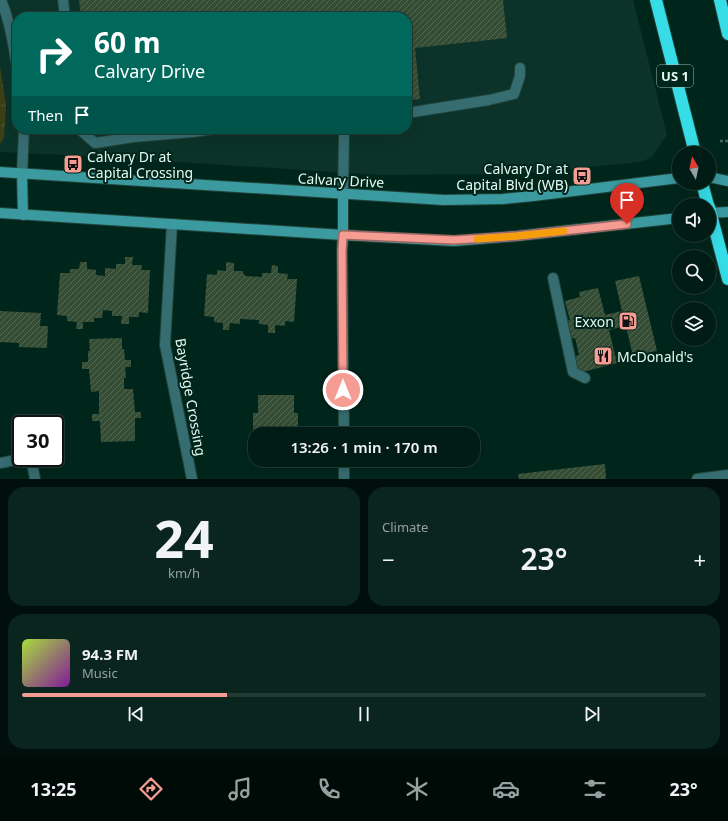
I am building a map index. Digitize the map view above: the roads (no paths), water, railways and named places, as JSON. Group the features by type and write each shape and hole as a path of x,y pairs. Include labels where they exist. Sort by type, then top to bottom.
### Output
{"highway":[{"name":"US 1","path":"656,0 693,146"},
{"path":"720,0 728,34"},
{"path":"716,235 728,279"}],"street":[{"path":"63,0 64,12"},
{"path":"3,1 12,40"},
{"path":"412,112 489,100 514,94 520,76 520,68"},
{"path":"23,215 22,174 24,134"},
{"path":"85,134 95,143 134,136 157,134"},
{"path":"344,134 342,251 344,427"},
{"name":"Calvary Drive","path":"0,172 444,200 503,199 672,179"},
{"path":"716,178 728,181"},
{"path":"716,210 728,212"},
{"path":"0,213 343,235 454,240 517,236 672,219"},
{"name":"Bayridge Crossing","path":"172,224 165,345 192,479"},
{"path":"553,278 573,372 585,378"},
{"path":"0,462 12,460"},
{"path":"32,467 34,479"},
{"path":"344,467 344,479"},
{"path":"697,479 728,474"}],"place":[{"name":"Calvary Dr at Capital Crossing","path":"73,164"},
{"name":"Calvary Dr at Capital Blvd (WB)","path":"582,176"},
{"name":"Exxon","path":"628,321"},
{"name":"McDonald's","path":"603,356"}]}
